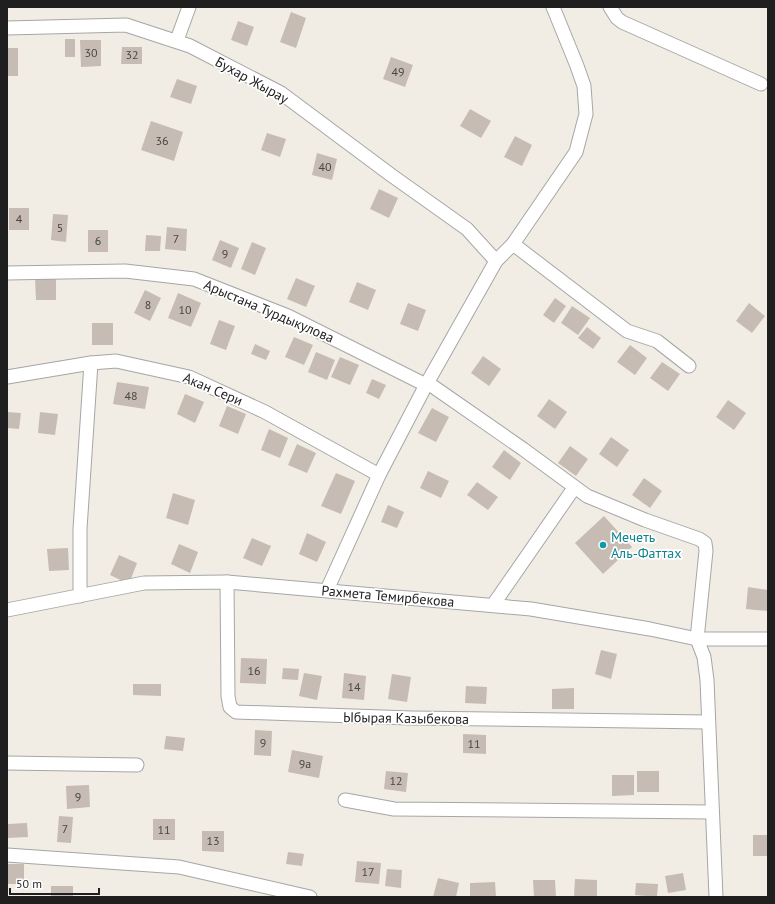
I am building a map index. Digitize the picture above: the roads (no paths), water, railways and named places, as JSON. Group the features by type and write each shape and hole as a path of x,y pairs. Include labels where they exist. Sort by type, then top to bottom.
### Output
{"street":[{"path":"177,40 189,7"},
{"path":"326,590 380,475 427,384 496,261 513,244 576,152 586,114 584,86 553,7"},
{"path":"610,7 617,18 622,22 761,84"},
{"name":"Бухар Жырау","path":"7,28 126,25 177,40 190,46 281,93 391,175 467,229 496,261"},
{"path":"513,244 627,331 656,341 689,366"},
{"name":"Арыстана Турдыкулова","path":"7,273 125,271 194,279 288,316 427,384 522,449 586,496 705,543 706,551 697,639"},
{"name":"Акан Сери","path":"7,377 91,363 116,361 189,377 265,412 380,475"},
{"path":"80,596 80,529 91,363"},
{"path":"493,605 574,488"},
{"name":"Рахмета Темирбекова","path":"7,610 144,583 226,582 531,609 650,629 697,639 768,639"},
{"name":"Ыбырая Казыбекова","path":"226,582 228,696 230,707 236,712 411,718 708,722"},
{"path":"697,639 704,657 707,680 711,812 716,897"},
{"path":"7,763 137,764"},
{"path":"345,800 394,809 711,812"},
{"path":"7,855 179,867 310,897"}],"place":[{"name":"Мечеть Аль-Фаттах","path":"603,545"}]}
